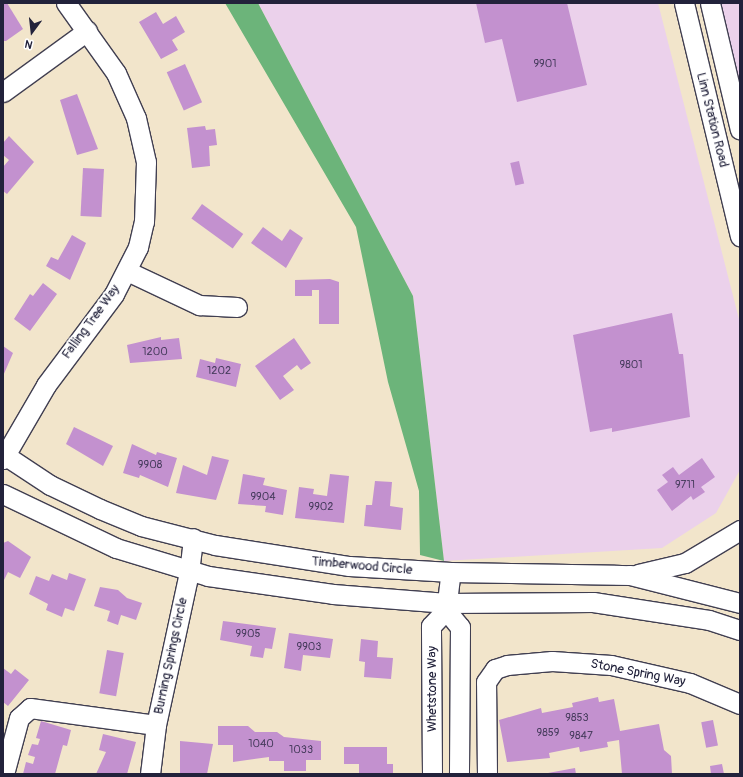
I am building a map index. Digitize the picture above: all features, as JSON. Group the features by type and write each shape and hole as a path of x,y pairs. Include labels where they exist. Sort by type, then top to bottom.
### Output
{"street":[{"name":"Falling Tree Way","path":"4,456 46,384 114,294 127,271 144,222 146,162 130,102 87,31 66,3"},
{"name":"Linn Station Road","path":"684,3 740,236"},
{"name":"Linn Station Road","path":"710,3 740,130"},
{"path":"3,92 87,31"},
{"path":"127,271 198,305 237,307"},
{"name":"Timberwood Circle","path":"4,456 50,485 100,509 141,526 290,559 451,572 630,575 740,602"},
{"path":"3,494 116,548 189,572 333,594 446,606 593,602 709,620 740,630"},
{"path":"630,575 685,563 740,530"},
{"name":"Burning Springs Circle","path":"150,774 156,725 189,572 193,538"},
{"path":"451,572 446,606 460,627 459,774"},
{"name":"Whetstone Way","path":"432,774 431,626 446,606"},
{"name":"Stone Spring Way","path":"487,774 486,682 495,669 531,661 589,662 654,674 690,683 740,704"},
{"path":"4,774 19,718 30,708 156,725"}],"shaded area":[{"path":"258,3 658,3 740,323 740,470 716,513 662,548 444,561 413,296"},
{"path":"719,3 740,3 740,91"}],"green space":[{"path":"225,3 258,3 413,296 444,561 420,555 419,491 388,382 356,227"}],"building":[{"path":"3,3 7,3 23,29 6,41 3,41"},
{"path":"476,3 567,3 587,85 517,102 502,39 485,43"},
{"path":"156,12 163,24 176,16 185,32 172,40 178,50 161,59 139,22"},
{"path":"185,64 202,102 184,111 167,72"},
{"path":"77,94 98,149 77,155 60,100"},
{"path":"205,126 206,130 215,129 217,145 209,146 210,166 192,168 187,128"},
{"path":"9,136 34,162 7,194 3,191 3,167 9,160 3,155 3,143"},
{"path":"519,161 524,183 515,185 510,163"},
{"path":"83,168 104,169 101,217 80,216"},
{"path":"202,204 243,234 233,249 191,219"},
{"path":"263,227 282,241 290,229 303,238 286,268 251,243"},
{"path":"72,235 86,243 70,280 46,266 51,257 58,260"},
{"path":"330,279 339,282 339,324 319,324 319,290 312,290 312,296 295,296 295,280"},
{"path":"43,283 57,294 30,331 14,319 30,294 33,296"},
{"path":"672,313 679,354 683,354 690,417 612,432 612,428 590,432 573,335"},
{"path":"161,337 161,340 179,338 182,359 130,363 127,345"},
{"path":"294,338 311,363 301,370 297,365 283,376 294,390 280,400 255,366"},
{"path":"3,346 13,353 3,376"},
{"path":"216,358 241,364 236,387 196,377 200,359 215,363"},
{"path":"74,427 113,446 103,466 66,444"},
{"path":"132,444 156,455 157,452 177,458 168,487 140,475 139,478 123,473"},
{"path":"212,456 229,460 216,500 176,493 183,465 207,475"},
{"path":"702,458 715,477 701,487 705,492 693,500 691,496 672,511 657,490 668,482 662,475 673,467 679,475"},
{"path":"243,474 265,478 263,485 287,490 283,515 265,512 266,506 238,504"},
{"path":"330,474 349,476 344,523 295,518 299,487 314,489 313,494 327,496"},
{"path":"375,481 392,482 390,506 403,508 401,530 364,526 366,505 372,505"},
{"path":"8,541 31,557 20,578 8,572 3,582 3,543"},
{"path":"69,573 86,579 74,611 65,608 62,617 46,610 48,604 29,594 36,576 49,581 52,574 67,580"},
{"path":"100,587 118,590 127,598 142,603 136,620 121,615 118,625 107,621 110,611 94,606"},
{"path":"223,621 276,628 272,649 265,648 263,658 250,656 252,646 220,640"},
{"path":"289,633 333,639 330,658 303,655 301,671 284,668"},
{"path":"361,639 378,641 377,657 393,658 391,679 364,677 365,662 359,661"},
{"path":"107,650 124,653 116,696 99,693"},
{"path":"3,668 11,674 15,669 29,680 8,706 3,702"},
{"path":"598,697 599,702 614,699 620,731 659,724 664,750 671,756 672,774 622,774 619,740 607,742 608,747 580,752 579,747 549,753 550,758 507,762 499,720 541,708 542,713 573,707 572,703"},
{"path":"713,720 718,746 706,748 701,722"},
{"path":"41,721 71,730 67,746 63,745 55,774 23,774 26,762 33,764 35,757 28,755 32,744 38,745 40,739 36,738"},
{"path":"218,726 248,726 255,732 277,732 284,737 321,741 321,760 306,760 306,771 284,771 284,761 269,761 269,757 233,762 233,745 218,745"},
{"path":"103,734 136,742 127,774 96,774 106,752 99,750"},
{"path":"180,741 213,744 207,774 180,774"},
{"path":"344,747 387,747 387,764 393,764 393,774 359,774 359,764 344,764"},
{"path":"722,764 724,774 711,774 710,766"},
{"path":"575,768 576,774 548,773"}]}
